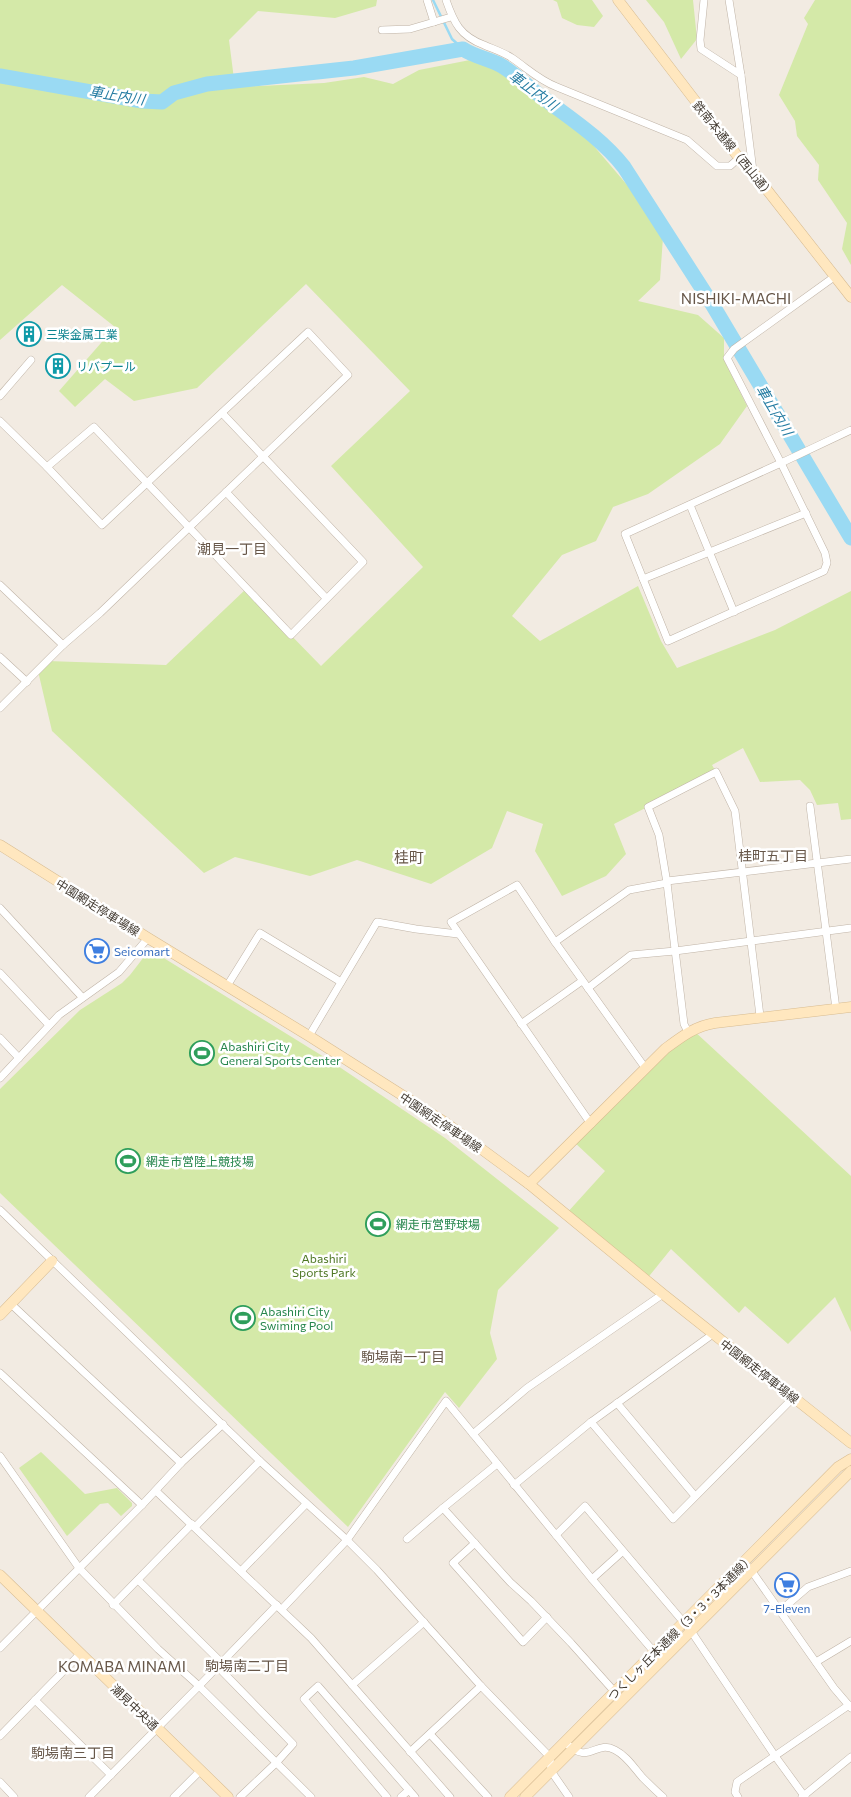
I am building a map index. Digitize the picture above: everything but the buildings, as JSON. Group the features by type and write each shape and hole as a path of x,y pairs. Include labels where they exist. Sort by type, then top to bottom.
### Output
{"street":[{"path":"427,0 435,22"},
{"path":"446,0 449,18 470,39 512,58 536,77 550,85 687,140 717,166 730,166 739,158"},
{"name":"鉄南本通線（西山通）","path":"618,0 739,158 753,172 851,297"},
{"path":"704,0 700,40 701,49 741,75"},
{"path":"729,0 741,75 753,172"},
{"path":"382,30 410,29 449,18"},
{"path":"834,277 734,349 726,358 781,463 806,513 827,558 826,567 824,571 668,641 625,534 781,463 851,430"},
{"path":"0,421 48,467 102,525 308,332 348,375 0,708"},
{"path":"0,396 32,360"},
{"path":"48,467 94,427 291,636 363,562 222,414"},
{"path":"226,492 326,598"},
{"path":"690,504 734,612"},
{"path":"643,579 806,513"},
{"path":"0,585 64,645"},
{"path":"0,656 27,682"},
{"path":"688,1032 684,1024 667,882 659,835 648,808 716,772 734,811 760,1016"},
{"path":"810,806 836,1009"},
{"name":"中園網走停車場線","path":"0,845 148,938 310,1036 446,1123 529,1184 662,1294 851,1443"},
{"path":"555,942 630,890 667,882 851,859"},
{"path":"591,1124 451,922 517,884 582,981 646,1069"},
{"path":"1,910 82,997"},
{"path":"310,1036 377,922 458,934"},
{"path":"588,988 631,955 851,928"},
{"path":"227,986 260,932 341,982"},
{"path":"0,1078 58,1015 119,972 148,938"},
{"path":"0,972 49,1026"},
{"path":"521,1024 582,981"},
{"path":"529,1184 665,1050 688,1032 702,1025 760,1016 851,1007"},
{"path":"0,1038 19,1058"},
{"path":"0,1210 260,1461 347,1540 481,1686 550,1757 551,1770 569,1797"},
{"path":"0,1315 52,1261"},
{"path":"473,1434 527,1388 662,1294"},
{"path":"11,1304 181,1464"},
{"path":"514,1485 591,1422 713,1334"},
{"path":"0,1373 142,1506"},
{"path":"591,1422 672,1519 794,1397"},
{"path":"89,1797 347,1540 446,1401 592,1579 658,1656"},
{"path":"617,1403 695,1496"},
{"path":"0,1648 142,1506 181,1464 223,1424"},
{"path":"0,1456 79,1568 158,1649 199,1686 311,1797"},
{"name":"つくしヶ丘本通線（3・3・3本通線）","path":"748,1566 838,1467 851,1459"},
{"path":"114,1605 260,1461"},
{"path":"407,1539 497,1464"},
{"name":"つくしヶ丘本通線（3・3・3本通線）","path":"525,1797 551,1770 569,1745 748,1566 851,1471"},
{"path":"156,1490 311,1638 450,1797"},
{"path":"241,1571 306,1504"},
{"path":"556,1535 585,1506 687,1627 804,1797 851,1757"},
{"path":"443,1508 519,1592 531,1601 618,1696"},
{"path":"475,1543 453,1563 523,1642 546,1617"},
{"path":"592,1579 622,1552"},
{"path":"738,1797 735,1792 737,1782 850,1707 748,1566"},
{"path":"780,1611 808,1587 851,1571"},
{"name":"潮見中央通","path":"0,1575 228,1797"},
{"path":"138,1580 293,1744 240,1797"},
{"path":"352,1685 424,1622"},
{"path":"816,1662 851,1641"},
{"path":"0,1736 80,1654"},
{"path":"387,1797 304,1699 318,1686 415,1797"},
{"path":"410,1752 481,1686"},
{"path":"35,1700 111,1775"},
{"path":"430,1734 488,1797"},
{"path":"569,1745 582,1754 600,1748 616,1750 626,1757 662,1797"},
{"name":"つくしヶ丘本通線（3・3・3本通線）","path":"510,1797 550,1757 569,1745"},
{"path":"174,1797 201,1770"},
{"path":"0,1782 12,1796"},
{"path":"401,1797 409,1790"}],"green space":[{"path":"0,0 377,0 376,6 335,18 258,11 229,40 235,87 324,83 364,77 393,84 419,70 470,60 493,65 510,75 539,102 587,138 628,186 663,237 660,280 638,301 698,315 724,338 724,360 747,406 720,444 648,494 613,507 596,541 562,555 512,616 540,641 638,586 661,641 677,668 775,630 851,591 851,819 841,820 838,803 817,805 810,790 800,780 760,782 743,748 712,765 716,772 614,824 626,854 606,876 562,896 535,851 543,824 507,811 492,848 431,884 357,860 310,876 235,857 204,873 52,731 38,671 47,661 166,665 246,589 321,666 423,567 331,466 410,391 306,284 197,388 134,401 105,379 75,407 59,391 115,327 62,285 0,340"},
{"path":"553,0 592,0 603,16 594,27 577,25 562,18 557,2"},
{"path":"646,0 693,0 697,39 681,59 664,22"},
{"path":"815,0 851,0 851,265 842,249 847,223 818,180 819,165 797,136 795,121 779,95 808,24 804,18"},
{"name":"Abashiri Sports Park","path":"154,952 329,1060 445,1138 559,1228 498,1290 490,1333 497,1359 459,1408 445,1392 348,1527 0,1193 0,1089 80,1010 122,983 147,953"},
{"path":"693,1030 851,1176 851,1332 835,1297 788,1344 745,1306 739,1313 671,1249 646,1280 566,1214 605,1171 573,1141"},
{"path":"41,1452 85,1494 117,1488 132,1503 132,1506 121,1516 108,1503 100,1504 67,1536 19,1468"}],"waterway":[{"path":"433,0 452,39 463,49"},
{"name":"車止内川","path":"0,76 142,101 162,102 174,93 207,84 354,68 463,49 502,66 596,138 624,167 712,304 851,538"}],"place":[{"name":"三柴金属工業","path":"29,334"},
{"name":"リバプール","path":"58,366"},
{"name":"Seicomart","path":"97,951"},
{"name":"Abashiri City General Sports Center","path":"202,1053"},
{"name":"網走市営陸上競技場","path":"128,1161"},
{"name":"網走市営野球場","path":"378,1224"},
{"name":"Abashiri City Swiming Pool","path":"243,1318"},
{"name":"7-Eleven","path":"787,1585"}],"district":[{"name":"NISHIKI-MACHI","path":"736,298"},
{"name":"潮見一丁目","path":"232,548"},
{"name":"桂町五丁目","path":"773,855"},
{"name":"桂町","path":"409,857"},
{"name":"駒場南一丁目","path":"403,1356"},
{"name":"駒場南二丁目","path":"247,1665"},
{"name":"KOMABA MINAMI","path":"122,1666"},
{"name":"駒場南三丁目","path":"73,1752"}]}
